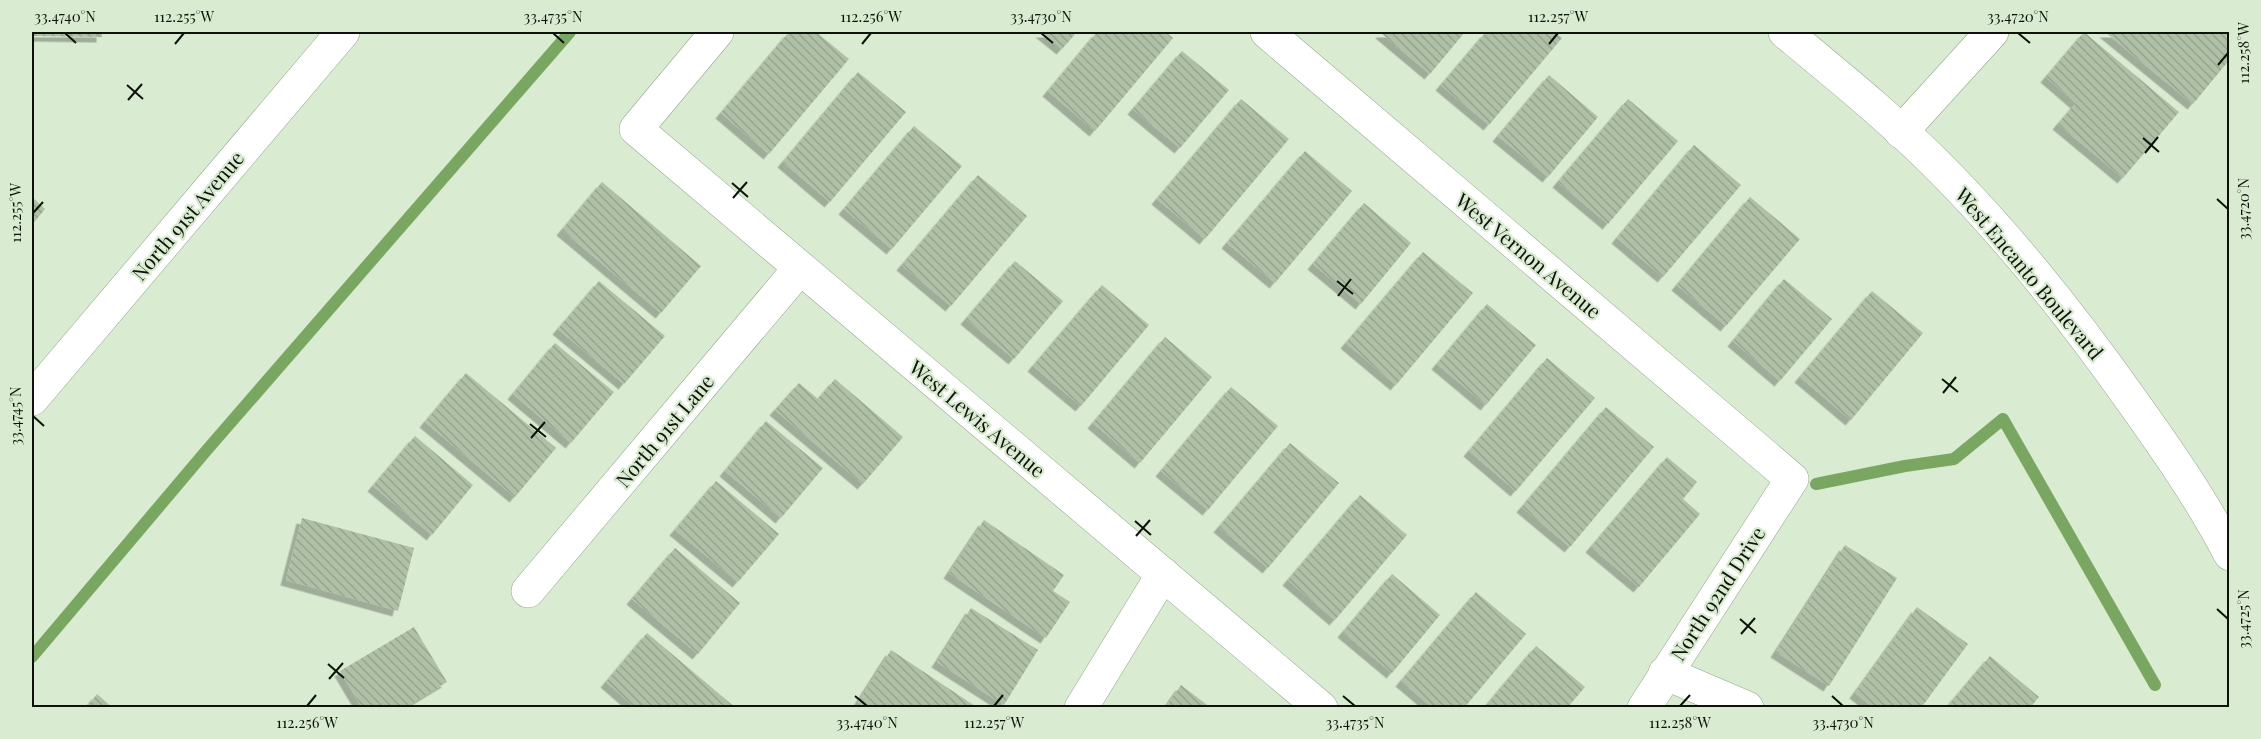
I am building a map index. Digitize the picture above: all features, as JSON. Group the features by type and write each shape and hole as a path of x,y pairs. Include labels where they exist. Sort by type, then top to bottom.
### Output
{"street":[{"name":"North 91st Avenue","path":"32,399 343,32"},
{"name":"West Lewis Avenue","path":"717,32 636,129 1321,708"},
{"name":"West Vernon Avenue","path":"1267,32 1792,479"},
{"name":"West Encanto Boulevard","path":"1785,32 1901,132 1951,179 2007,241 2088,338 2167,450 2229,554"},
{"path":"1901,132 1992,32"},
{"name":"North 91st Lane","path":"528,591 800,268"},
{"name":"North 92nd Drive","path":"1644,708 1792,479"},
{"path":"1081,708 1163,574"},
{"path":"1665,673 1747,708"}],"building":[{"path":"32,32 102,32 102,37 32,36"},
{"path":"789,32 816,32 849,59 769,154 721,113"},
{"path":"1041,32 1077,32 1062,49"},
{"path":"1097,32 1166,32 1173,38 1095,131 1048,91"},
{"path":"1382,32 1465,32 1430,74"},
{"path":"1486,32 1554,32 1562,38 1489,125 1441,85"},
{"path":"2084,32 2179,112 2123,178 2058,124 2076,103 2046,77"},
{"path":"2105,32 2230,32 2230,59 2193,104"},
{"path":"1182,51 1229,90 1180,148 1133,109"},
{"path":"858,72 906,112 830,202 783,162"},
{"path":"1549,75 1598,117 1548,177 1498,136"},
{"path":"1241,99 1289,139 1205,239 1157,199"},
{"path":"1628,99 1678,141 1608,224 1558,182"},
{"path":"914,126 962,166 892,249 844,209"},
{"path":"1694,145 1741,185 1663,277 1617,238"},
{"path":"1305,151 1352,191 1275,283 1227,243"},
{"path":"978,175 1027,216 951,306 902,265"},
{"path":"602,182 701,266 661,313 562,230"},
{"path":"32,197 45,209 32,225"},
{"path":"1750,197 1800,239 1726,326 1677,285"},
{"path":"1364,203 1411,243 1361,304 1313,264"},
{"path":"1423,252 1473,293 1396,385 1346,343"},
{"path":"1015,261 1063,301 1014,359 966,319"},
{"path":"1784,279 1832,319 1780,381 1733,341"},
{"path":"599,281 665,336 624,384 558,329"},
{"path":"1102,285 1149,325 1081,406 1033,366"},
{"path":"1872,291 1923,333 1851,420 1800,377"},
{"path":"1487,304 1536,345 1486,405 1437,364"},
{"path":"1165,337 1212,377 1140,463 1093,423"},
{"path":"555,343 614,392 571,443 513,394"},
{"path":"1547,358 1595,398 1516,491 1469,451"},
{"path":"466,373 556,448 515,497 425,422"},
{"path":"835,379 903,437 863,484 775,410 799,383 818,399"},
{"path":"1231,387 1278,426 1208,510 1161,471"},
{"path":"1606,407 1654,447 1570,547 1522,507"},
{"path":"766,421 823,468 781,518 725,471"},
{"path":"415,436 473,485 432,535 373,486"},
{"path":"1290,443 1339,483 1268,568 1219,527"},
{"path":"1667,457 1697,482 1683,499 1700,514 1639,587 1591,547"},
{"path":"716,481 779,534 738,582 675,530"},
{"path":"1360,495 1407,535 1335,620 1288,580"},
{"path":"302,518 414,548 398,611 286,580"},
{"path":"984,520 1064,575 1053,591 1070,602 1046,638 949,573"},
{"path":"1845,545 1897,578 1829,686 1776,652"},
{"path":"675,548 740,603 698,654 632,599"},
{"path":"1392,574 1440,615 1392,673 1343,632"},
{"path":"1476,592 1526,634 1464,708 1433,708 1401,681"},
{"path":"1917,607 1968,644 1921,708 1899,708 1895,705 1893,708 1874,708 1855,693"},
{"path":"971,608 1038,650 1004,705 937,662"},
{"path":"414,627 447,682 404,708 362,708 340,671"},
{"path":"647,633 736,708 636,708 606,682"},
{"path":"1536,646 1585,687 1567,708 1484,708"},
{"path":"891,650 978,708 866,708 858,702"},
{"path":"1990,656 2039,697 2030,708 1946,708"},
{"path":"1181,685 1211,708 1165,708"},
{"path":"97,694 113,708 86,708"}],"waterway":[{"path":"32,657 206,451 570,32"},
{"path":"1816,484 1905,466 1954,459 2003,419 2155,685"}]}
